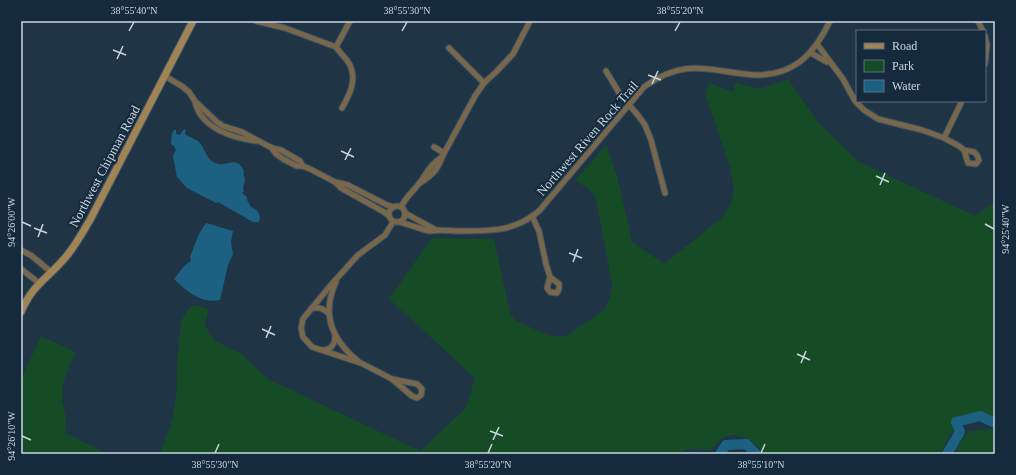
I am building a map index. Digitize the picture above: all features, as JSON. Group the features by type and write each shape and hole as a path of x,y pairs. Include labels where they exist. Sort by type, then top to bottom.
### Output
{"main road":[{"name":"Northwest Chipman Road","path":"21,312 31,292 69,253 87,226 193,21"}],"street":[{"path":"256,21 285,28 336,47 350,65 353,85 349,97 342,108"},
{"path":"336,47 350,21"},
{"path":"165,76 189,92 195,101 197,110 201,117 212,126 230,135 246,140 259,141 272,148 276,154 283,159 298,166 303,166 335,182 348,185 387,205 401,207 410,193 420,183 431,176 439,165 475,96 484,83 513,54 530,21"},
{"name":"Northwest Riven Rock Trail","path":"393,222 400,222 425,230 500,230 518,225 532,216 545,204 644,87 657,78 671,71 699,67 738,74 764,75 781,71 800,62 811,53 830,21"},
{"path":"978,21 983,30"},
{"path":"817,44 843,79 856,101"},
{"path":"986,46 986,60"},
{"path":"449,48 484,83"},
{"path":"811,53 830,63"},
{"path":"606,72 620,96 641,119 648,131 665,193"},
{"path":"857,102 871,115 944,138 964,150"},
{"path":"944,138 962,102"},
{"path":"434,147 443,155"},
{"path":"335,182 341,188 384,212 393,222 385,235 358,255 311,309 302,324 302,333 308,344 320,350 360,363 392,379 412,396 417,398 421,395 422,389 417,384 392,379"},
{"path":"389,216 390,211 394,207"},
{"name":"Northwest Riven Rock Trail","path":"401,207 405,213 436,230"},
{"path":"400,222 405,218 405,213"},
{"path":"532,216 539,231 550,277"},
{"path":"21,250 32,256 51,272"},
{"path":"21,269 39,283"},
{"path":"339,276 331,295 330,314 332,327 335,335 347,352 360,363"},
{"path":"311,309 319,308 330,314"},
{"path":"320,350 327,350 330,348 334,343 335,335"}],"green space":[{"path":"788,79 817,121 859,162 975,216 995,202 995,418 979,419 959,425 949,436 942,454 765,454 750,441 732,435 726,436 720,440 711,450 687,449 678,454 160,454 173,418 177,388 177,362 181,322 186,312 193,305 209,309 205,324 209,333 217,342 240,353 268,379 420,451 466,408 475,378 389,299 432,238 494,239 510,314 518,322 551,336 566,336 604,310 610,298 612,284 596,198 590,190 575,180 606,145 617,176 632,242 664,264 723,217 732,201 734,188 730,167 706,96 709,83 734,92 735,83 760,89"},
{"path":"41,336 75,352 63,383 62,400 66,417 65,433 107,454 21,454 21,380"},
{"path":"995,430 995,454 954,454 964,437 970,431"}],"water":[{"path":"184,129 186,130 185,134 200,143 212,162 223,164 234,162 241,166 244,171 245,179 243,188 244,191 242,193 247,197 251,207 258,213 260,217 259,222 253,222 218,202 216,203 187,188 177,177 173,156 176,150 171,144 172,134 174,130 176,130 176,134 180,135"},
{"path":"206,223 233,231 231,242 233,254 228,265 220,300 213,301 194,296 174,279 185,265 191,261 190,257 199,234"}],"waterway":[{"path":"947,454 960,432 956,422 980,416 995,423"},
{"path":"720,454 726,445 746,444 756,454"}]}
